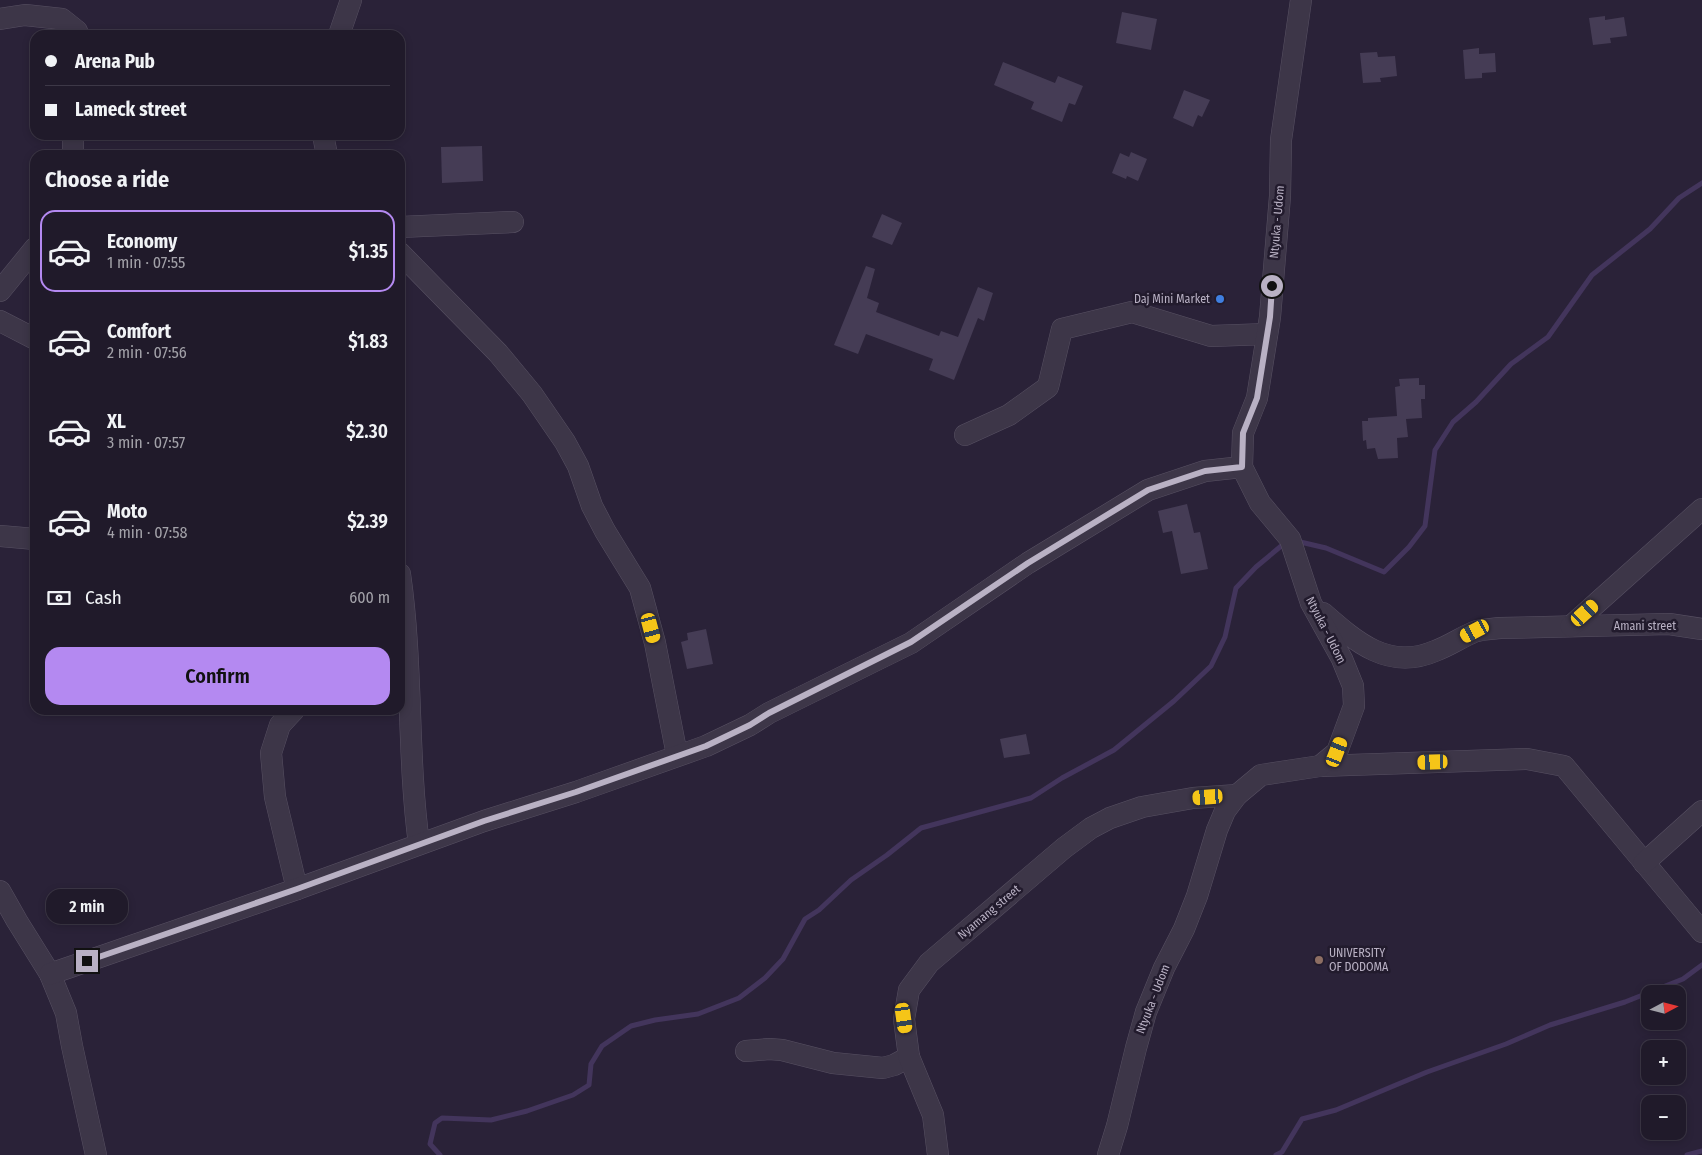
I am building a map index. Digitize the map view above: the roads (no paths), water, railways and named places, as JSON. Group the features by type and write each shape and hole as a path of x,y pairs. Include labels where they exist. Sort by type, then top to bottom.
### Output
{"street":[{"path":"341,30 351,0"},
{"name":"Ntyuka - Udom","path":"1108,1155 1118,1126 1146,1012 1164,968 1184,929 1197,896 1217,830 1226,811 1237,795 1261,775 1320,766 1337,752 1354,706 1352,686 1342,658 1311,603 1290,539 1260,503 1242,467 1243,433 1257,398 1267,334 1280,196 1282,140 1301,0"},
{"path":"0,19 26,16 62,19 76,30"},
{"path":"405,227 513,222"},
{"path":"0,291 30,254"},
{"path":"405,258 498,353 532,394 565,442 578,466 592,506 640,588 655,643 677,755"},
{"path":"965,435 1009,415 1048,387 1062,329 1132,312 1211,336 1267,334"},
{"path":"0,321 30,336"},
{"path":"50,974 297,889 484,821 576,792 706,746 911,642 1028,563 1148,490 1205,471 1242,467"},
{"path":"1570,626 1702,509"},
{"path":"0,536 30,539"},
{"name":"Amani street","path":"1311,603 1351,638 1376,653 1399,658 1421,657 1450,645 1475,631 1500,628 1669,624 1702,629"},
{"path":"405,614 414,805 419,844"},
{"path":"289,715 280,725 270,753 275,797 297,889"},
{"path":"1320,766 1527,759 1564,766 1702,932"},
{"name":"Nyamang street","path":"938,1155 933,1115 910,1057 904,1018 909,990 929,963 1064,848 1091,828 1110,818 1142,807 1193,798 1237,795"},
{"path":"1644,863 1702,811"},
{"path":"0,891 50,974 66,1013 96,1155"},
{"path":"746,1051 782,1050 833,1062 883,1068 894,1066 910,1057"}],"waterway":[{"path":"1296,541 1326,548 1384,572 1409,547 1425,526 1435,450 1453,422 1476,402 1511,364 1548,337 1592,275 1650,229 1679,198 1702,183"},
{"path":"440,1155 430,1144 435,1123 442,1118 491,1120 527,1111 573,1095 589,1085 591,1064 602,1046 631,1026 655,1020 698,1014 739,998 765,978 783,959 805,919 819,910 851,880 921,828 1031,798 1062,778 1114,750 1174,701 1211,666 1225,637 1236,588 1256,567 1286,542"},
{"path":"1276,1155 1282,1152 1302,1119 1336,1110 1427,1072 1506,1044 1550,1025 1625,1002 1683,979 1702,965"},
{"path":"1687,1155 1702,1151"}],"place":[{"name":"Daj Mini Market","path":"1220,299"},
{"name":"UNIVERSITY OF DODOMA","path":"1319,960"}]}
